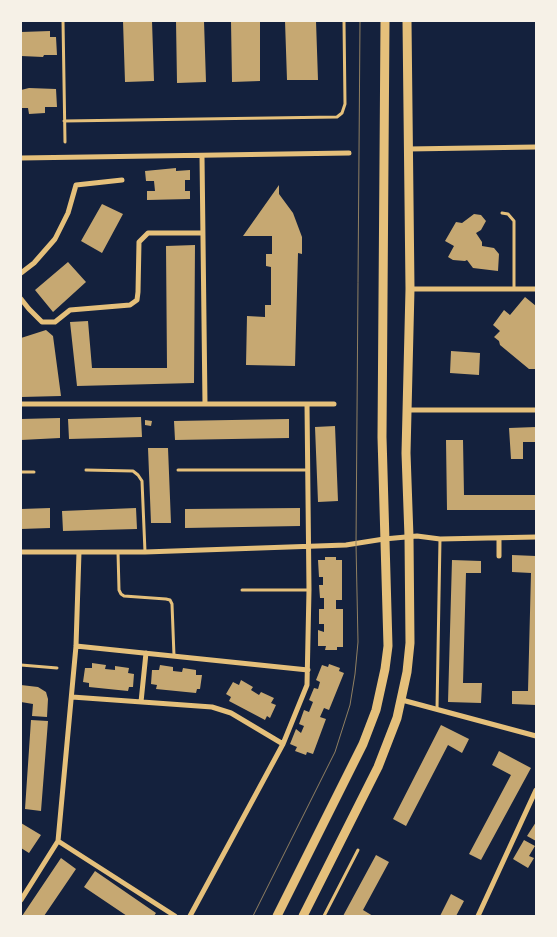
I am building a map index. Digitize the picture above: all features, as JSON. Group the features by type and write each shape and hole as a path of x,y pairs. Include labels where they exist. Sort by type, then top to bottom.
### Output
{"main road":[{"path":"277,916 346,780 370,727 380,697 388,646 382,437 385,21"},
{"path":"302,916 378,767 390,737 402,700 410,643 406,454 410,289 407,21"}],"street":[{"path":"407,149 536,147"},
{"path":"21,158 349,153"},
{"path":"202,156 204,404"},
{"path":"21,273 34,263 54,239 68,213 76,185 122,180"},
{"path":"21,299 42,322 55,322 70,310 130,305 137,300 139,242 148,233 202,233"},
{"path":"410,289 536,289"},
{"path":"21,404 334,404"},
{"path":"190,916 282,744 307,685 309,590 307,404"},
{"path":"407,410 536,410"},
{"path":"21,552 145,552 308,546 356,544 409,537 440,539 536,537"},
{"path":"499,538 499,556"},
{"path":"21,900 58,841 76,646 79,552"},
{"path":"76,646 308,670"},
{"path":"142,702 146,653"},
{"path":"72,697 212,708 231,713 282,744"},
{"path":"402,700 536,736"},
{"path":"478,916 536,790"},
{"path":"58,841 175,916"}],"lane":[{"path":"63,21 65,142"},
{"path":"64,121 337,117 342,113 345,104 344,21"},
{"path":"502,213 508,214 514,221 514,289"},
{"path":"86,470 133,471 138,475 142,481 145,552"},
{"path":"178,470 308,470"},
{"path":"21,472 34,472"},
{"path":"437,709 440,539"},
{"path":"118,552 119,590 121,594 124,596 166,598 170,600 172,604 174,656"},
{"path":"242,590 309,590"},
{"path":"21,665 57,668"},
{"path":"324,916 358,850"}],"building":[{"path":"123,21 152,21 154,81 125,82"},
{"path":"176,21 204,21 206,82 177,83"},
{"path":"231,21 260,21 260,81 232,82"},
{"path":"285,21 316,21 318,80 287,80"},
{"path":"50,31 50,37 56,37 57,55 44,55 43,57 21,56 21,32"},
{"path":"29,88 56,89 57,107 45,107 45,113 29,114 28,108 21,108 21,90"},
{"path":"176,168 176,171 190,170 190,180 185,180 185,191 190,191 190,199 147,200 147,191 155,191 154,181 146,181 145,171"},
{"path":"279,185 279,194 293,213 302,237 302,254 298,253 295,366 246,365 247,316 265,317 265,305 271,305 271,267 266,266 266,254 272,254 272,236 243,236"},
{"path":"102,204 123,214 102,253 81,241"},
{"path":"474,214 481,215 486,221 481,230 476,233 482,242 482,246 494,248 499,254 498,271 473,268 467,260 453,260 448,257 454,246 445,241 456,222 462,223"},
{"path":"195,245 194,383 77,386 70,322 88,321 92,368 167,368 166,246"},
{"path":"68,262 86,282 53,312 35,290"},
{"path":"525,297 536,306 536,369 529,369 500,345 499,341 494,337 500,331 493,325 504,310 510,315"},
{"path":"46,330 53,336 61,396 21,397 21,338"},
{"path":"451,351 480,353 479,375 450,373"},
{"path":"141,417 142,437 69,439 68,419"},
{"path":"60,418 60,438 21,440 21,419"},
{"path":"289,419 289,438 175,440 174,421"},
{"path":"145,420 152,421 151,426 145,425"},
{"path":"335,426 338,501 318,502 315,427"},
{"path":"536,427 536,442 523,442 523,459 511,459 509,428"},
{"path":"446,440 463,440 464,495 536,495 536,510 447,510"},
{"path":"148,448 168,448 171,523 151,523"},
{"path":"50,508 50,528 21,529 21,509"},
{"path":"136,508 137,529 63,531 62,511"},
{"path":"300,508 300,526 185,528 185,509"},
{"path":"512,555 536,556 536,705 512,704 512,691 528,691 531,573 512,572"},
{"path":"325,557 336,557 336,560 342,560 342,600 336,600 336,609 343,609 343,647 337,647 337,650 325,650 326,646 318,646 318,630 324,632 324,624 319,624 319,609 324,609 324,598 320,598 319,585 323,585 323,577 319,577 318,560 325,560"},
{"path":"452,560 481,561 481,573 466,573 463,683 482,683 481,703 448,702"},
{"path":"92,663 106,665 105,669 115,670 115,666 129,668 128,673 134,674 133,687 129,687 128,691 89,687 89,683 83,682 85,668 92,668"},
{"path":"329,664 340,668 339,671 344,673 329,710 324,708 320,717 326,719 313,754 307,752 306,755 295,751 297,747 290,744 296,729 301,733 304,726 299,724 304,710 309,712 313,702 309,700 314,688 318,689 320,682 316,680 322,665 328,667"},
{"path":"160,665 173,667 173,671 182,672 183,668 196,670 196,675 202,675 200,689 197,689 196,693 156,689 157,685 151,684 152,670 159,670"},
{"path":"241,680 253,687 251,690 259,695 261,692 274,698 271,703 276,705 270,718 267,716 265,720 229,701 231,697 226,694 233,682 239,685"},
{"path":"21,685 38,687 46,692 48,699 47,717 32,716 33,704 21,702"},
{"path":"31,720 48,721 41,811 25,809"},
{"path":"441,725 469,739 462,753 448,745 406,826 393,819"},
{"path":"499,751 531,768 481,860 469,854 511,775 492,765"},
{"path":"536,822 536,841 527,836"},
{"path":"21,823 41,835 29,853 21,848"},
{"path":"524,840 535,846 529,856 534,858 528,868 513,859"},
{"path":"376,855 389,862 363,910 373,916 343,916"},
{"path":"61,858 76,869 44,916 22,916"},
{"path":"95,871 156,913 154,916 127,916 84,887"},
{"path":"451,894 464,901 456,916 440,916"}],"tram line":[{"path":"253,916 335,752 350,705 355,674 358,642 356,544 360,21"}]}
